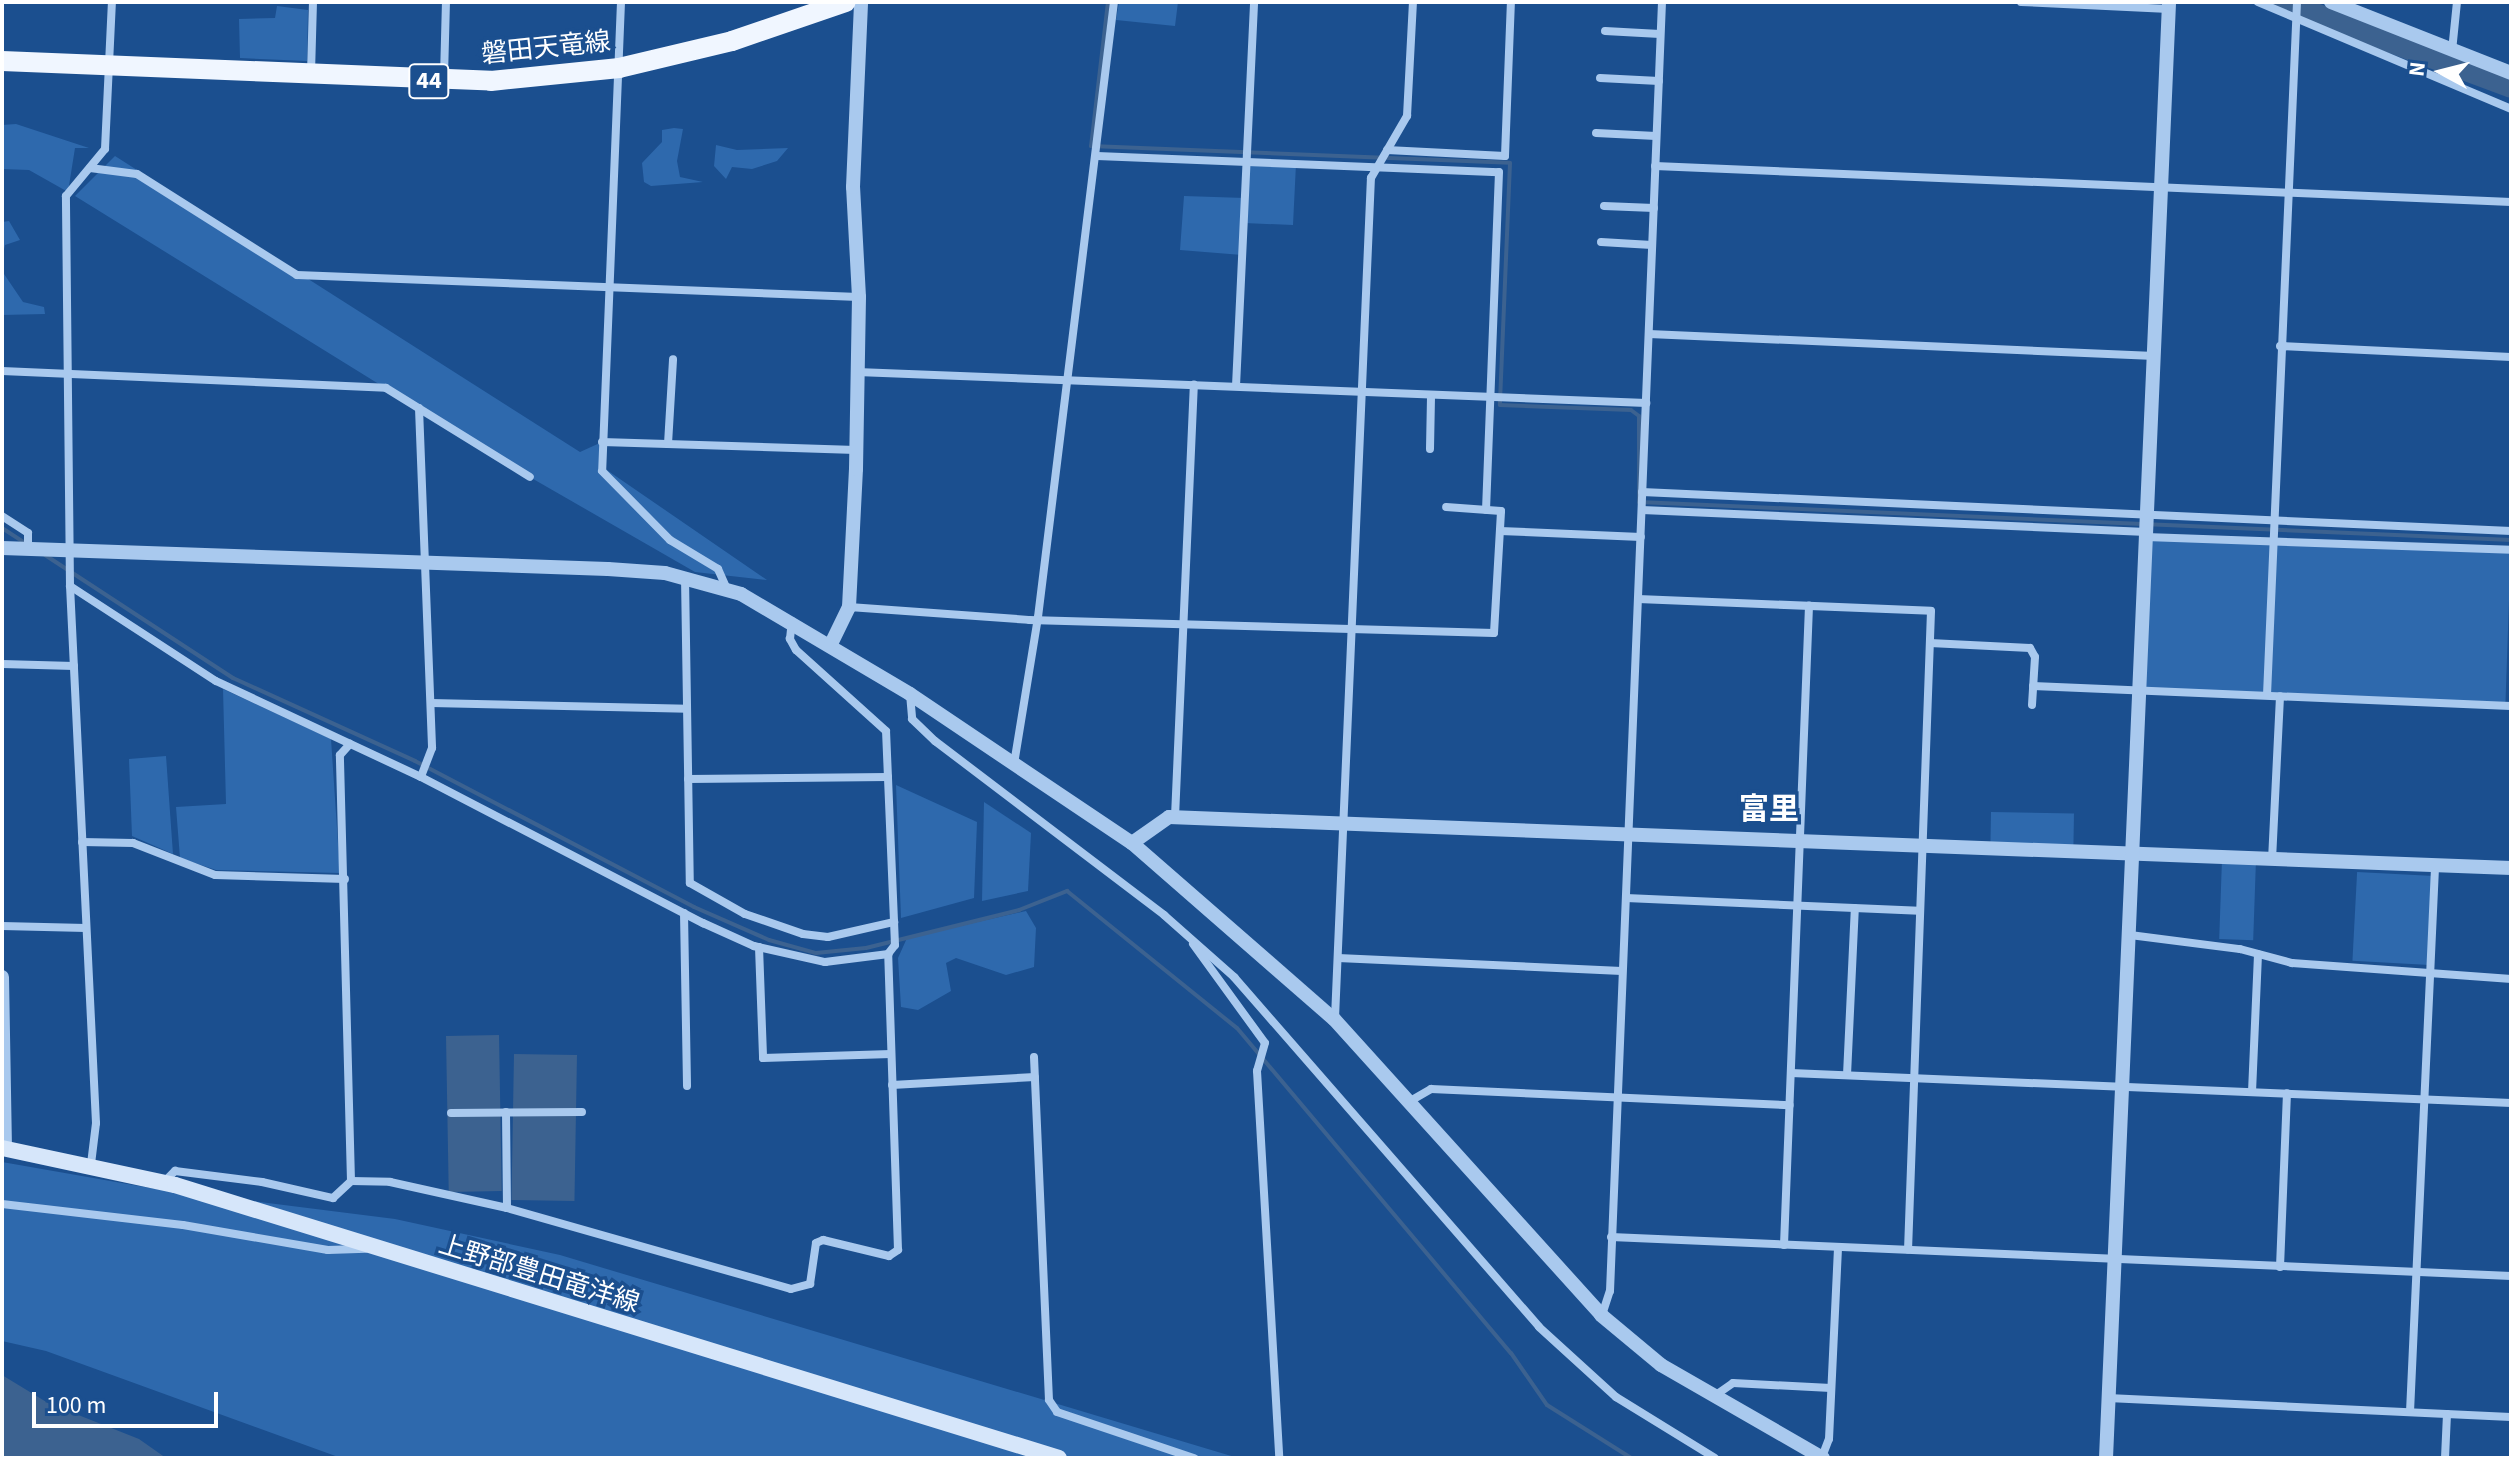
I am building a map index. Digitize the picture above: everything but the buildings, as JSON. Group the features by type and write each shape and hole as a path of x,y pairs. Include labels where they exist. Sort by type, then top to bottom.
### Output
{"main road":[{"name":"磐田天竜線","path":"2,61 443,82 619,68 732,41 846,2"},
{"name":"上野部豊田竜洋線","path":"4,1148 91,1164 163,1182 1059,1458"}],"street":[{"path":"91,1164 96,1123 70,586 66,196 105,149 112,2"},
{"path":"310,77 313,2"},
{"path":"443,82 446,2"},
{"path":"621,2 602,471 670,540 718,569 727,589"},
{"path":"831,644 849,607 859,297 853,187 861,2"},
{"path":"1014,764 1038,617 1114,2"},
{"path":"1236,386 1254,2"},
{"path":"1334,1019 1345,822 1349,628 1373,167 1387,150 1410,100 1413,2"},
{"path":"1387,150 1505,156 1511,2"},
{"path":"1601,1315 1610,1291 1662,2"},
{"path":"2021,2 2169,5 2106,1458"},
{"path":"2258,2 2295,9 2511,109"},
{"path":"2331,2 2511,73"},
{"path":"2452,52 2457,2"},
{"path":"2267,695 2295,9"},
{"path":"1605,31 1660,34"},
{"path":"1600,78 1659,81"},
{"path":"1596,133 1656,136"},
{"path":"1097,156 1499,172 1486,510"},
{"path":"1655,166 2511,202"},
{"path":"90,168 137,174 297,275 859,297"},
{"path":"1604,206 1654,208"},
{"path":"1601,242 1652,245"},
{"path":"1649,334 2155,356"},
{"path":"2280,346 2511,357"},
{"path":"668,444 673,359"},
{"path":"2,371 386,388 530,477"},
{"path":"857,372 1646,403"},
{"path":"1175,817 1194,384"},
{"path":"1430,449 1431,395"},
{"path":"419,408 431,703 431,757 421,777"},
{"path":"602,442 856,450"},
{"path":"1642,492 2511,531"},
{"path":"849,607 1494,633 1501,511 1446,507"},
{"path":"1642,510 2511,550"},
{"path":"2,516 28,533 28,549"},
{"path":"1500,531 1641,537"},
{"path":"2,548 424,561 685,577 727,589 792,620 831,644 1132,843 1334,1019 1412,1100 1601,1315 1661,1365 1822,1458 1829,1439 1838,1247"},
{"path":"685,577 690,883 745,914 803,934 828,937 894,922"},
{"path":"70,586 216,681 421,777 684,913 759,947 825,962 888,954"},
{"path":"1638,599 1931,611 1908,1250"},
{"path":"1784,1245 1809,605"},
{"path":"163,1182 175,1171 262,1182 333,1198 351,1181 390,1182 507,1208 803,1290 810,1284 816,1243 823,1240 889,1256 898,1250 888,954 895,945 886,731 796,650 790,639 792,620"},
{"path":"1930,643 2030,648 2035,657 2032,705"},
{"path":"2,664 74,666"},
{"path":"2033,686 2511,706"},
{"path":"910,694 912,719 935,741 1192,940 1308,1059 1539,1327 1616,1397 1715,1458"},
{"path":"2272,861 2280,696"},
{"path":"431,703 687,709"},
{"path":"350,744 340,755 351,1181"},
{"path":"688,779 888,777"},
{"path":"1132,843 1175,817 2435,868 2511,868"},
{"path":"82,842 133,843 215,875 345,879"},
{"path":"2410,1412 2435,868"},
{"path":"1626,898 1919,911"},
{"path":"1847,1075 1855,908"},
{"path":"684,913 687,1086"},
{"path":"2,926 86,928"},
{"path":"2130,935 2258,954 2292,963 2511,979"},
{"path":"1192,940 1220,988 1265,1043 1257,1071 1279,1458"},
{"path":"759,947 763,1058 891,1054"},
{"path":"2252,1092 2258,954"},
{"path":"1338,958 1622,971"},
{"path":"2,977 4,1148"},
{"path":"1034,1057 1049,1400 1057,1412 1194,1458"},
{"path":"1791,1073 2511,1103"},
{"path":"892,1085 1035,1077"},
{"path":"1412,1100 1431,1089 1790,1105"},
{"path":"2280,1267 2287,1093"},
{"path":"506,1112 507,1208"},
{"path":"451,1113 582,1112"},
{"path":"2,1204 183,1225 328,1250 373,1249"},
{"path":"1611,1237 2511,1276"},
{"path":"1712,1397 1733,1383 1831,1388"},
{"path":"2108,1398 2511,1417"},
{"path":"2445,1458 2447,1414"}],"shaded area":[{"path":"1119,2 1178,2 1175,26 1116,20"},
{"path":"277,6 308,10 307,61 240,58 239,19 275,18"},
{"path":"16,124 89,148 75,148 68,192 29,170 2,169 2,125"},
{"path":"683,129 677,161 680,177 703,182 651,186 644,182 642,163 662,142 662,130"},
{"path":"716,145 737,150 788,148 777,161 752,169 732,167 726,179 714,166"},
{"path":"115,156 580,452 602,442 601,466 767,580 695,572 521,472 75,196"},
{"path":"1247,162 1296,164 1293,225 1244,223 1242,255 1180,250 1184,196 1245,198"},
{"path":"9,221 20,240 5,245 2,258 2,222"},
{"path":"2,271 23,302 44,307 45,314 2,315"},
{"path":"2146,537 2511,550 2505,703 2141,690"},
{"path":"223,689 331,739 340,873 216,870 180,858 176,807 226,804"},
{"path":"166,756 173,854 132,836 129,759"},
{"path":"896,785 977,822 974,898 901,918"},
{"path":"984,802 1031,833 1028,891 982,901"},
{"path":"1991,812 2074,813 2073,848 1990,847"},
{"path":"2222,859 2256,860 2253,940 2219,939"},
{"path":"2357,872 2434,876 2429,965 2352,961"},
{"path":"1026,911 1036,928 1034,967 1006,975 956,958 946,963 951,991 918,1010 901,1007 898,958 907,938"},
{"path":"499,1035 502,1191 449,1192 446,1036"},
{"path":"514,1054 577,1055 574,1201 511,1200"},
{"path":"2,1162 156,1189 395,1219 560,1255 1238,1458 341,1458 46,1351 2,1341"},
{"path":"2,1375 48,1403 139,1439 166,1458 2,1458"}],"waterway":[{"path":"1108,2 1091,146 1510,163 1500,405 1631,410 1639,416 1639,502 2511,540"},
{"path":"2283,2 2511,87"},
{"path":"2,528 27,544"},
{"path":"45,555 233,678 415,761 694,907 769,940 816,953 866,948 1019,910 1067,891 1237,1028 1511,1353 1547,1405 1631,1458"}],"district":[{"name":"富里","path":"1769,810"}]}
